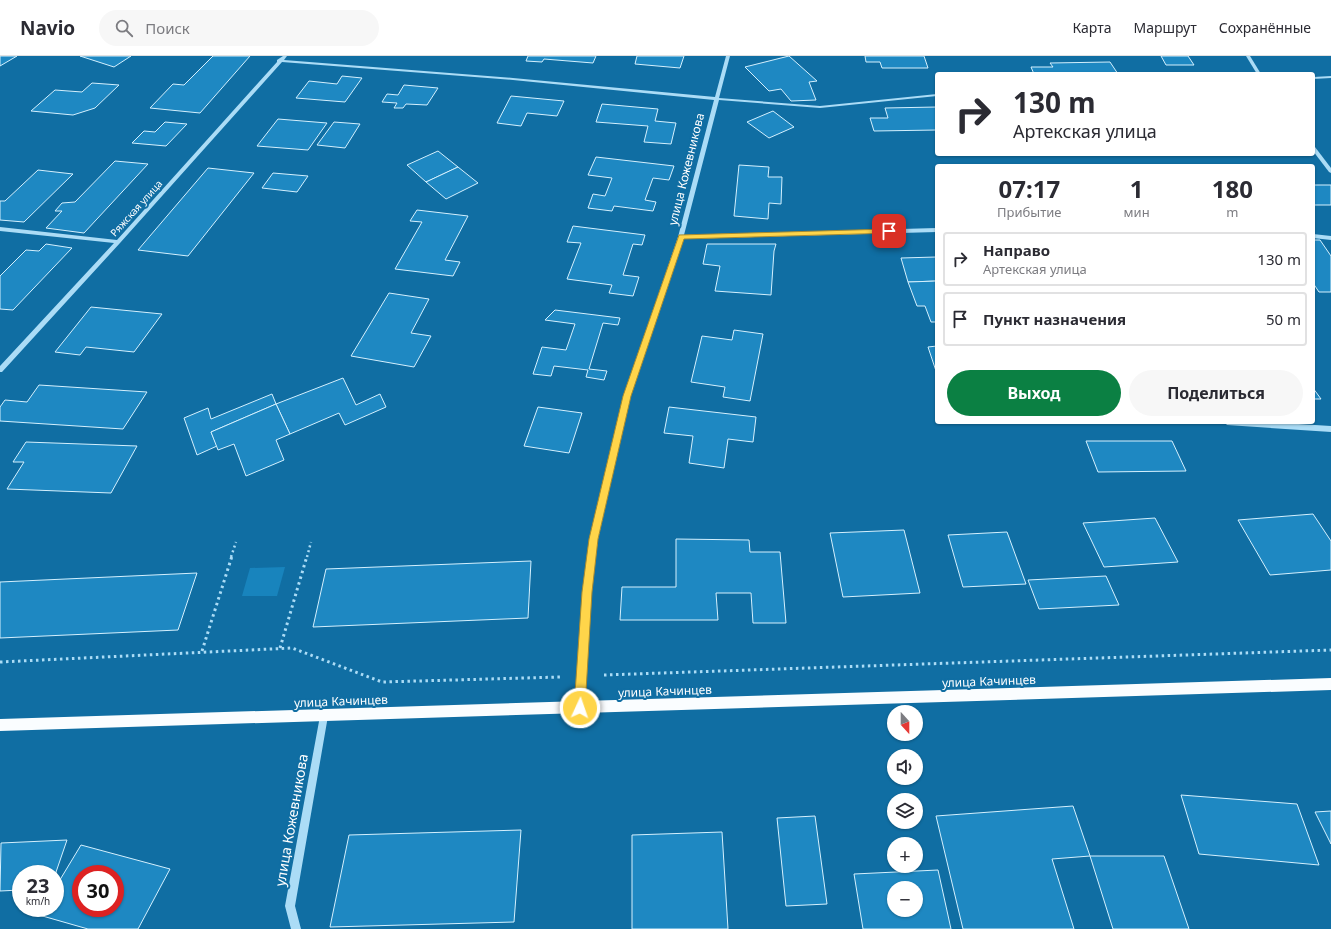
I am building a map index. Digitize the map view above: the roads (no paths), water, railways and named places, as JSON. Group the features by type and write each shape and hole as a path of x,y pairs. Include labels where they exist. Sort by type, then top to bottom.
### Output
{"main road":[{"name":"улица Качинцев","path":"0,725 1331,684"}],"street":[{"name":"Ряжская улица","path":"0,370 118,242 284,56"},
{"name":"улица Кожевникова","path":"580,708 587,592 594,539 627,396 681,237 728,56"},
{"path":"1248,56 1257,72"},
{"path":"279,61 513,79 717,99 820,107 935,95"},
{"path":"1315,78 1331,77"},
{"path":"1315,151 1331,171"},
{"path":"0,229 118,242"},
{"path":"681,237 935,230"},
{"path":"1315,236 1331,238"},
{"path":"1256,424 1331,429"},
{"name":"улица Кожевникова","path":"296,929 290,906 324,716"}]}
